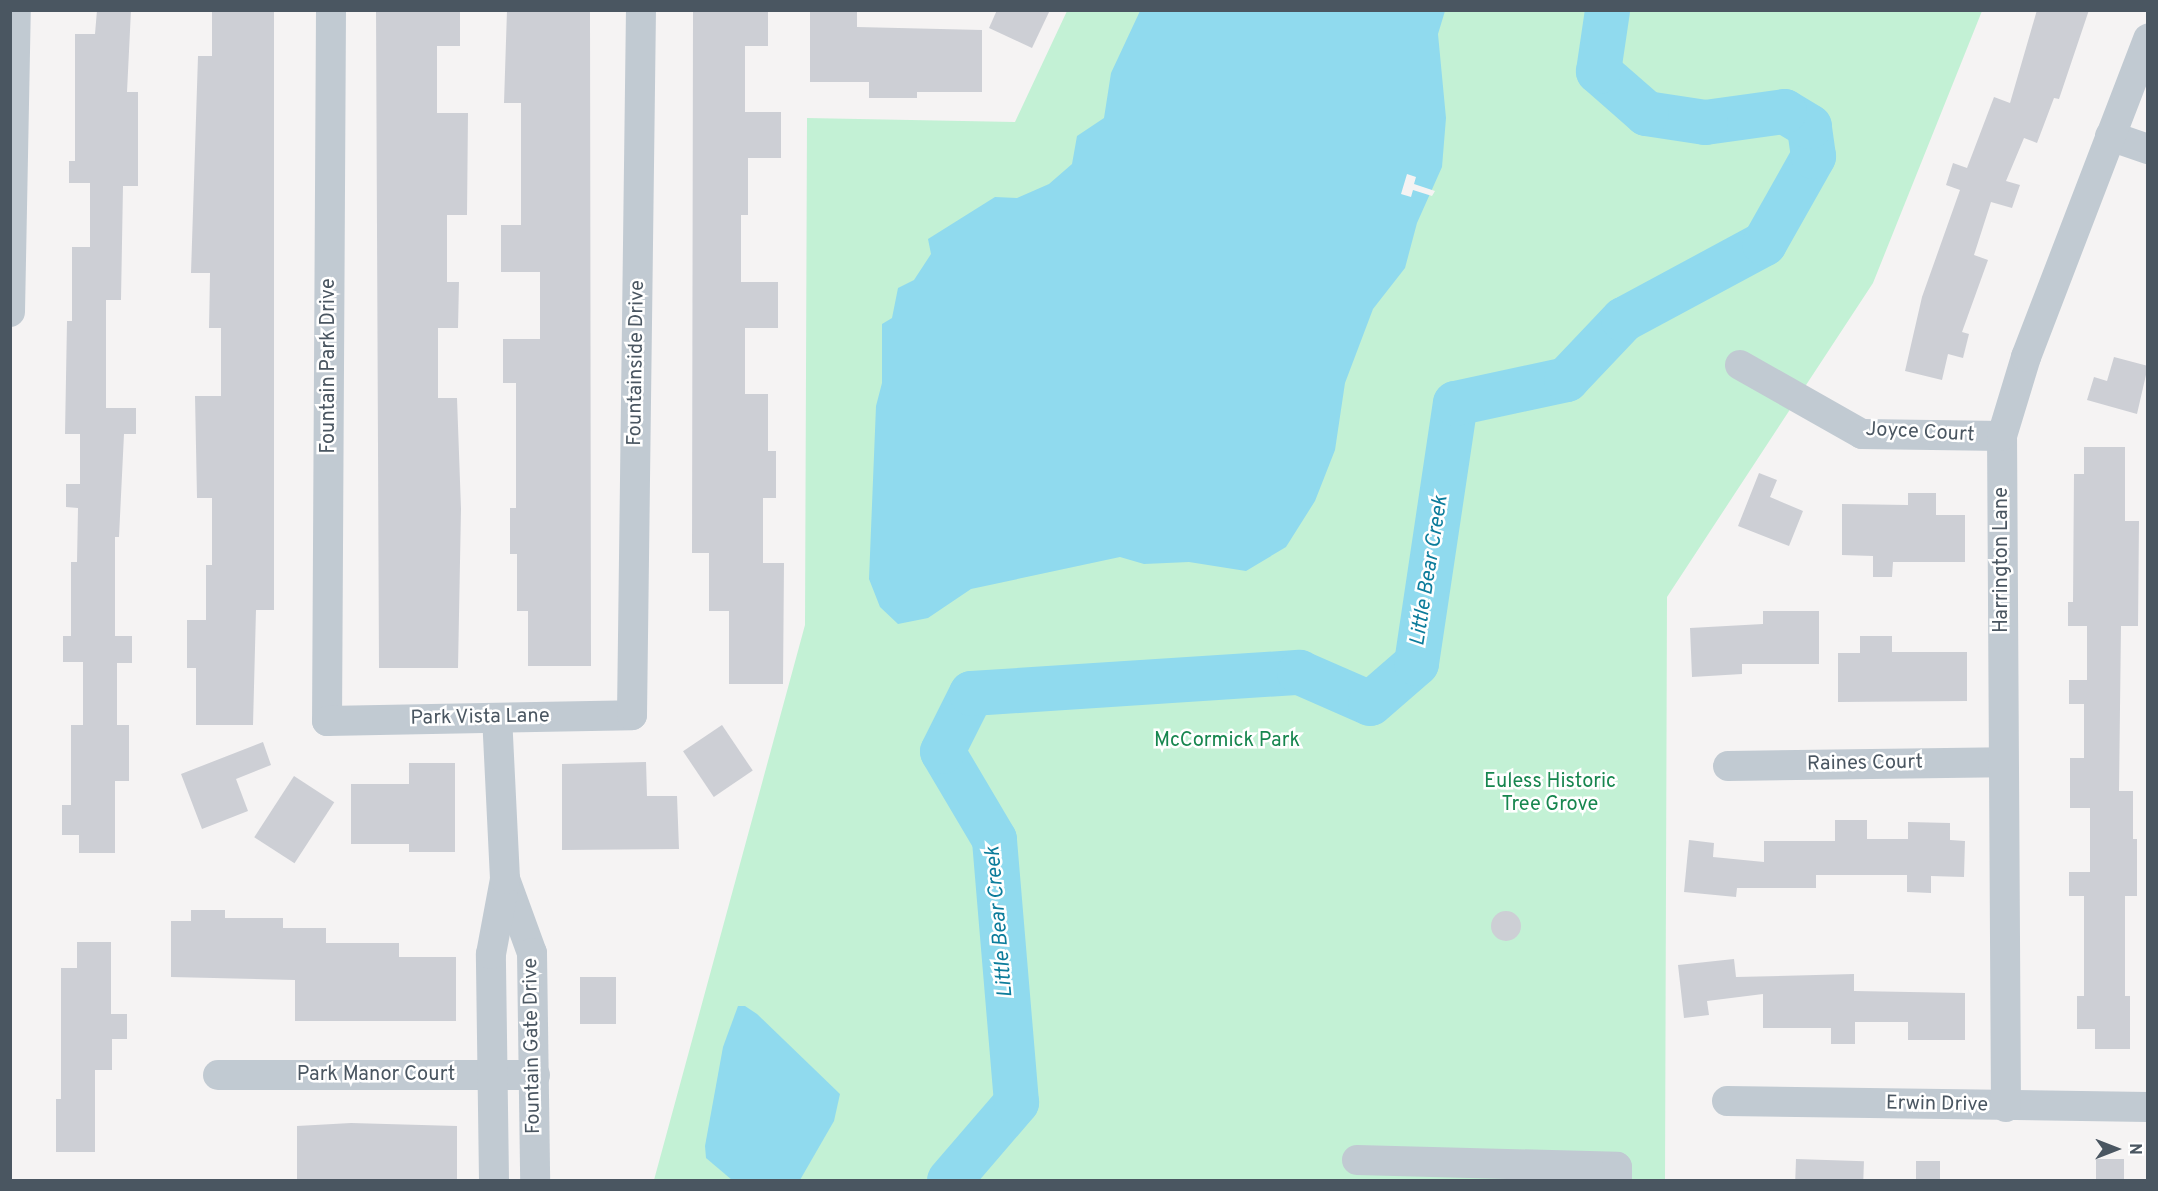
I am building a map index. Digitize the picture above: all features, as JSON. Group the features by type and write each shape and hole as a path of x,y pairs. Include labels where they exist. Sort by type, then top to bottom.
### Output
{"street":[{"path":"10,312 16,10"},
{"name":"Fountain Park Drive","path":"327,721 331,10"},
{"name":"Fountainside Drive","path":"632,715 641,10"},
{"name":"Harrington Lane","path":"2007,1107 2002,762 2002,436 2026,357 2148,39"},
{"path":"2110,136 2148,149"},
{"name":"Joyce Court","path":"1740,365 1862,434 2002,436"},
{"name":"Park Vista Lane","path":"327,721 632,715"},
{"name":"Fountain Gate Drive","path":"494,1180 491,954 505,879 497,718"},
{"name":"Raines Court","path":"1728,766 2002,762"},
{"name":"Fountain Gate Drive","path":"505,879 532,952 534,1180"},
{"name":"Park Manor Court","path":"218,1076 534,1076"},
{"name":"Erwin Drive","path":"1727,1101 2007,1107 2148,1107"},
{"path":"1357,1160 1617,1167 1617,1180"}],"green space":[{"name":"McCormick Park","path":"1067,11 1982,11 1873,283 1667,597 1665,1180 654,1180 805,625 807,118 1015,122"}],"water":[{"path":"1140,11 1445,11 1438,34 1446,118 1442,167 1417,223 1405,268 1373,309 1345,383 1335,450 1315,501 1286,547 1246,571 1189,562 1144,564 1120,557 971,589 928,618 898,624 880,607 869,579 876,406 882,383 882,324 892,318 898,288 914,280 931,254 928,239 995,197 1017,198 1049,184 1072,164 1077,136 1104,118 1111,73"},
{"path":"738,1006 745,1006 757,1014 840,1094 834,1121 800,1180 732,1180 706,1158 705,1146 723,1047"}],"pier":[{"path":"1407,174 1416,177 1414,184 1435,191 1432,196 1413,190 1411,197 1401,194"}],"building":[{"path":"97,10 131,10 127,92 138,92 138,186 123,186 121,300 106,300 106,408 136,408 136,434 124,434 119,537 115,537 115,636 132,636 132,663 117,663 117,725 129,725 129,781 115,781 115,853 79,853 79,835 62,835 62,805 71,805 71,725 83,725 83,662 63,662 63,636 71,636 71,562 77,562 78,508 66,507 66,484 80,484 80,434 65,434 67,321 72,321 72,247 90,247 90,183 69,183 69,161 75,161 75,34 95,34"},
{"path":"212,10 274,10 274,610 256,610 253,725 196,725 196,668 187,668 187,620 206,620 206,565 212,565 212,498 197,498 195,396 221,396 221,328 209,328 210,273 191,273 198,56 212,56"},
{"path":"376,10 460,10 460,46 437,46 437,113 468,113 467,215 447,215 447,282 459,282 458,328 438,328 438,398 457,398 461,509 458,668 379,668"},
{"path":"507,10 590,10 591,666 528,666 528,611 517,611 517,554 510,554 510,508 516,508 516,383 503,383 503,339 540,339 540,272 501,272 501,225 521,225 521,103 504,103"},
{"path":"693,10 768,10 768,46 745,46 745,112 781,112 781,158 748,158 748,215 741,215 741,282 778,282 778,328 745,328 745,394 768,394 768,451 776,451 776,498 763,498 763,563 784,563 783,684 729,684 729,611 709,611 709,553 692,553"},
{"path":"810,10 857,10 857,27 982,30 982,92 917,92 917,98 869,98 869,82 810,82"},
{"path":"997,10 1050,10 1032,48 989,28"},
{"path":"2037,10 2089,10 2059,99 2054,98 2037,143 2024,138 2006,181 2020,185 2012,208 1991,202 1974,255 1988,260 1962,332 1969,334 1963,358 1948,354 1942,380 1905,371 1922,297 1960,190 1946,185 1953,163 1967,168 1994,97 2010,103"},
{"path":"2114,357 2148,366 2137,414 2087,400 2094,377 2107,381"},
{"path":"2084,447 2125,447 2125,521 2139,521 2138,626 2121,626 2119,791 2133,791 2133,839 2137,839 2137,896 2125,896 2125,996 2130,996 2130,1049 2095,1049 2095,1029 2077,1029 2077,996 2084,996 2084,896 2069,896 2069,872 2090,872 2090,808 2070,808 2070,758 2084,758 2084,704 2069,704 2069,680 2087,680 2087,626 2068,626 2068,602 2073,602 2074,474 2084,474"},
{"path":"1759,473 1777,480 1770,497 1803,511 1789,546 1738,526"},
{"path":"1908,493 1936,493 1936,515 1965,515 1965,562 1893,562 1892,577 1873,577 1873,556 1842,555 1842,504 1908,505"},
{"path":"1763,611 1819,611 1819,664 1742,664 1742,674 1692,677 1690,628 1763,624"},
{"path":"1860,636 1892,636 1892,652 1967,652 1967,701 1838,702 1838,653 1860,653"},
{"path":"722,725 753,771 714,797 683,751"},
{"path":"263,742 271,765 236,779 248,811 202,829 181,774"},
{"path":"646,762 647,796 677,796 679,849 562,850 562,764"},
{"path":"409,763 455,763 455,852 409,852 409,844 351,844 351,784 409,784"},
{"path":"294,776 334,802 294,863 254,837"},
{"path":"1835,820 1867,820 1867,839 1908,839 1908,822 1950,823 1950,840 1965,841 1964,877 1931,876 1931,893 1907,892 1907,875 1816,875 1816,888 1737,888 1736,897 1684,892 1689,840 1714,843 1713,857 1764,862 1764,841 1835,841"},
{"path":"191,910 225,910 225,918 283,918 283,928 326,928 326,943 399,943 399,957 456,957 456,1021 295,1021 295,980 171,977 171,921 191,921"},
{"path":"1506,911 1512,912 1520,920 1520,932 1512,940 1506,941 1500,940 1492,932 1491,926 1492,920 1500,912"},
{"path":"77,942 111,942 111,1014 127,1014 127,1039 112,1039 112,1070 95,1070 95,1152 56,1152 56,1099 61,1099 61,968 77,968"},
{"path":"1734,959 1736,977 1854,974 1854,991 1965,993 1965,1040 1908,1040 1908,1022 1855,1022 1855,1044 1831,1044 1831,1028 1763,1028 1763,994 1707,1001 1709,1015 1684,1018 1678,965"},
{"path":"580,977 616,977 616,1024 580,1024"},
{"path":"351,1123 457,1126 457,1180 297,1180 297,1126"},
{"path":"1796,1159 1864,1161 1863,1180 1795,1180"},
{"path":"2096,1159 2124,1159 2124,1180 2096,1180"},
{"path":"1916,1161 1940,1161 1940,1180 1916,1180"}],"waterway":[{"name":"Little Bear Creek","path":"949,1180 1016,1102 994,839 942,751 971,693 1299,672 1370,703 1416,663 1455,403 1566,379 1623,319 1764,243 1813,156 1809,126 1784,111 1705,122 1646,113 1598,71 1607,10"}],"park label":[{"name":"Euless Historic Tree Grove","path":"1550,794"}]}
